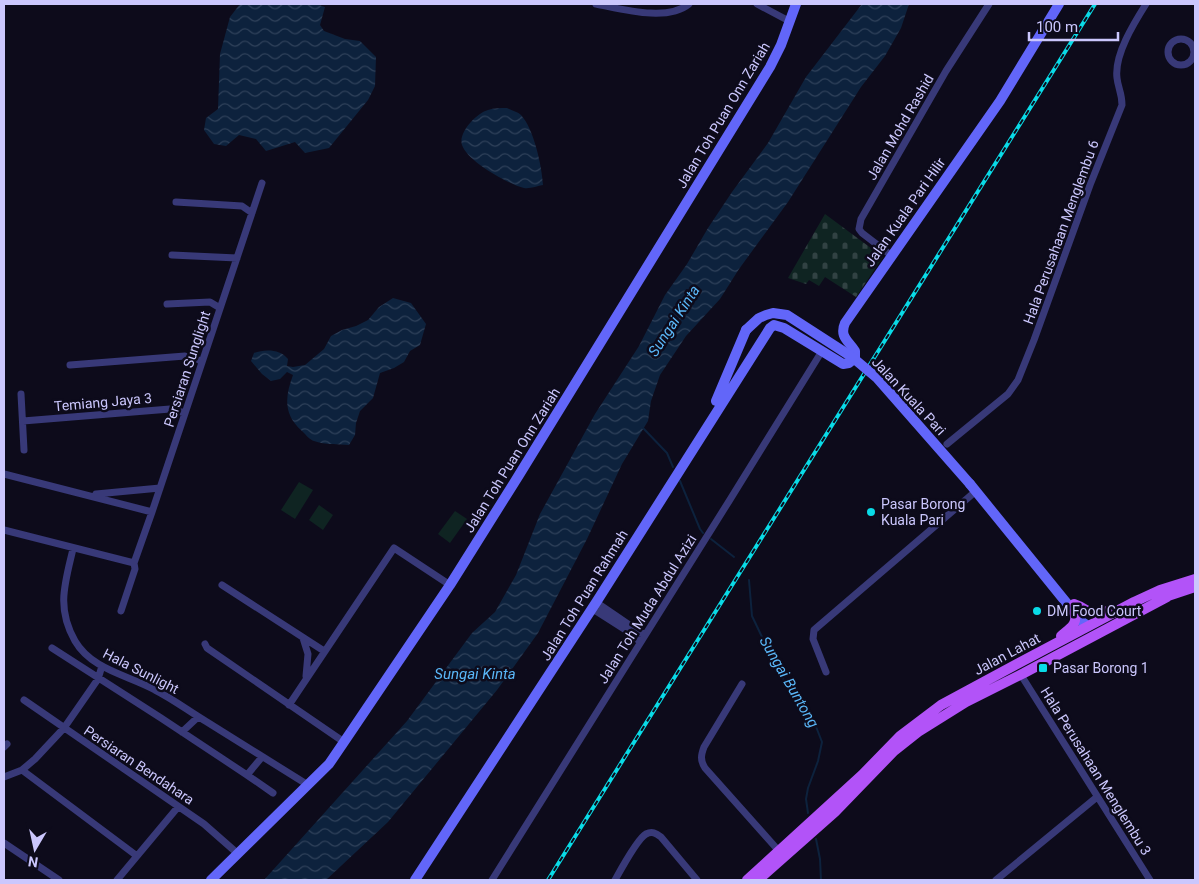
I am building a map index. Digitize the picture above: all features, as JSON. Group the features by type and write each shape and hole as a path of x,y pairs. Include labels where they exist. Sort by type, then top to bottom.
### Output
{"main road":[{"path":"758,880 835,812 894,752 918,732 966,702 1021,675 1163,593 1195,579"},
{"path":"1052,646 1074,624 1076,620 1074,608 1091,614 1104,613 1134,598 1195,587"},
{"path":"1021,675 1030,665 1082,636 1088,626 1100,627 1163,593"},
{"name":"Jalan Lahat","path":"747,880 862,774 900,736 942,705 1088,626"}],"street":[{"path":"596,4 653,13 682,10 689,4"},
{"path":"757,4 790,21"},
{"name":"Jalan Toh Puan Onn Zariah","path":"211,880 329,764 450,585 770,67 781,45 796,4"},
{"name":"Jalan Mohd Rashid","path":"892,256 862,233 860,229 861,219 946,71 989,4"},
{"name":"Jalan Kuala Pari Hilir","path":"774,325 784,328 843,364 849,363 855,358 855,351 844,338 843,328 1000,101 1059,4"},
{"name":"Hala Perusahaan Menglembu 6","path":"948,444 1008,394 1018,380 1122,105 1122,94 1117,77 1119,61 1126,36 1146,4"},
{"name":"Persiaran Sunglight","path":"121,610 135,569 134,563 262,182"},
{"path":"176,202 242,206 252,213"},
{"path":"172,255 237,258"},
{"path":"167,304 210,302 220,308"},
{"name":"Jalan Kuala Pari","path":"744,334 759,318 773,313 787,315 852,357 877,378 973,487 1074,608 1082,622 1088,626"},
{"name":"Jalan Toh Puan Rahmah","path":"416,880 591,611 755,349 774,325"},
{"path":"744,334 755,349"},
{"path":"707,425 744,334"},
{"name":"Jalan Toh Muda Abdul Azizi","path":"492,880 645,634 711,532 822,351"},
{"path":"70,365 185,356 202,361"},
{"path":"21,394 24,450"},
{"name":"Temiang Jaya 3","path":"23,421 170,409 185,413"},
{"path":"4,474 152,512"},
{"path":"826,672 813,639 815,628 973,487"},
{"path":"89,495 160,488"},
{"path":"4,530 134,563"},
{"name":"Hala Sunlight","path":"73,548 63,592 64,610 71,633 88,658 155,690 308,785"},
{"path":"289,704 394,548 450,585"},
{"path":"222,585 324,651"},
{"path":"597,601 634,632 640,642"},
{"path":"591,611 596,611 634,632 645,634"},
{"path":"303,638 308,654 306,679"},
{"path":"206,644 207,648 344,742"},
{"path":"52,648 273,793"},
{"path":"4,777 22,770 64,728 98,679 102,666"},
{"name":"Hala Perusahaan Menglembu 3","path":"1021,675 1150,880"},
{"path":"742,684 704,747 701,761 704,768 778,850"},
{"name":"Persiaran Bendahara","path":"24,700 204,824 238,853"},
{"path":"182,732 198,717"},
{"path":"247,776 262,757"},
{"path":"22,770 137,856"},
{"path":"996,880 1097,797"},
{"path":"116,880 178,807"},
{"path":"614,880 643,837 651,832 661,837 697,880"},
{"path":"4,843 58,880"}],"green space":[{"path":"825,214 883,257 856,297 825,277 819,286 809,280 806,284 788,278"},
{"path":"299,482 313,490 295,519 281,510"},
{"path":"319,505 333,515 323,530 309,520"},
{"path":"455,511 467,519 450,543 438,534"}],"water":[{"path":"240,4 316,4 325,7 320,25 324,31 345,39 360,41 376,57 375,86 368,100 329,148 305,153 295,142 266,151 256,139 239,135 226,146 214,144 204,130 206,118 218,109 220,54 230,17"},
{"name":"Sungai Kinta","path":"862,4 909,4 901,28 885,56 861,87 788,202 739,269 720,299 686,336 660,375 651,401 648,421 622,464 587,539 538,633 497,690 388,822 326,880 264,880 407,721 472,633 495,612 516,575 540,514 595,414 639,346 665,295 687,264 732,192 768,143 806,77"},
{"path":"507,108 521,115 530,129 539,159 543,185 524,188 508,182 480,165 465,151 462,145 463,134 474,119 490,109"},
{"path":"393,298 411,303 426,324 420,345 410,351 404,362 380,373 373,398 360,411 355,435 349,445 327,444 312,440 296,425 289,412 287,398 293,375 287,372 280,379 271,381 251,361 254,353 263,351 277,352 288,359 287,366 305,365 324,349 331,336 368,320 379,307"}],"waterway":[{"name":"Sungai Buntong","path":"643,428 667,453 673,467"},
{"name":"Sungai Buntong","path":"680,481 703,533"},
{"name":"Sungai Buntong","path":"711,539 734,557"},
{"name":"Sungai Buntong","path":"749,580 752,616 791,693 813,719 822,742 818,761 808,788 806,799 808,813"},
{"name":"Sungai Buntong","path":"816,839 820,859 821,880"}],"railway":[{"path":"548,880 1095,4"}],"place":[{"name":"Pasar Borong Kuala Pari","path":"871,512"},
{"name":"DM Food Court","path":"1037,611"},
{"name":"Pasar Borong 1","path":"1043,668"}]}
